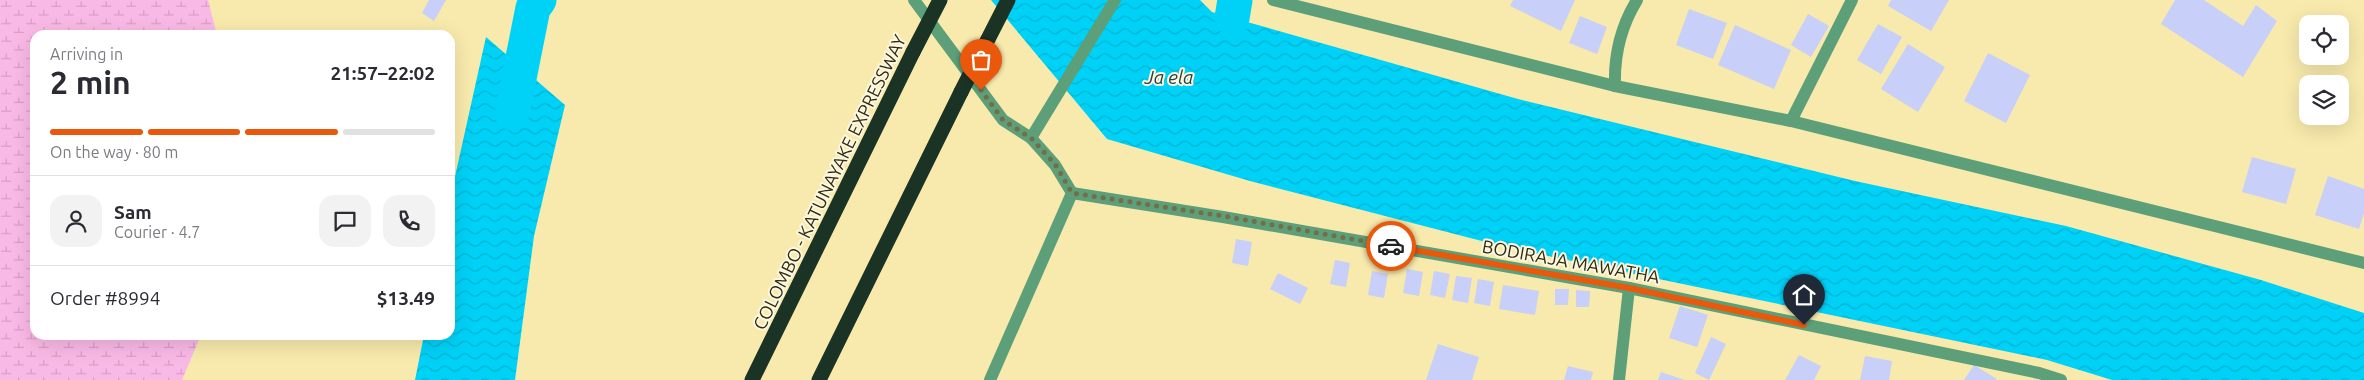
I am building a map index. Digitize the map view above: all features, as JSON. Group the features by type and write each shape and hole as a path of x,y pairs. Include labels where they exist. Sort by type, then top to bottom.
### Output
{"highway":[{"name":"COLOMBO - KATUNAYAKE EXPRESSWAY","path":"752,380 940,0"},
{"path":"819,380 1008,0"}],"street":[{"path":"914,0 1003,120 1031,138 1055,164 1072,193 990,380"},
{"path":"1031,138 1115,0"},
{"path":"1615,86 1614,62 1629,14 1638,0"},
{"path":"1791,121 1852,0"},
{"path":"1279,1 1615,86 1791,121 2364,263"},
{"name":"BODIRAJA MAWATHA","path":"1072,193 1223,216 1629,288 2039,373 2061,380"},
{"path":"1619,380 1629,288"}],"green space":[{"path":"0,0 208,0 216,30 30,30 30,340 199,340 182,380 0,380"}],"water":[{"name":"Ja ela","path":"991,0 1200,0 1212,12 1518,99 1855,181 2066,226 2261,280 2364,313 2364,380 2112,380 2047,360 1505,247 1250,181 1107,139"},
{"path":"486,37 565,105 534,236 515,380 415,380 423,340 455,340 455,176"}],"building":[{"path":"429,0 446,0 434,21 422,13"},
{"path":"1513,0 1575,0 1561,31 1510,6"},
{"path":"1891,0 1949,0 1931,31 1888,6"},
{"path":"2175,0 2204,0 2243,26 2256,5 2277,21 2243,77 2161,24"},
{"path":"1689,9 1727,23 1713,59 1676,45"},
{"path":"1808,14 1829,26 1811,57 1791,45"},
{"path":"1580,16 1607,27 1597,54 1569,43"},
{"path":"1878,24 1902,37 1881,74 1857,60"},
{"path":"1735,25 1791,50 1774,89 1718,65"},
{"path":"1908,44 1945,67 1918,112 1881,89"},
{"path":"1988,53 2030,75 2006,123 1964,101"},
{"path":"2252,157 2296,169 2286,204 2242,192"},
{"path":"2328,176 2364,189 2364,213 2359,229 2315,215"},
{"path":"1236,239 1252,242 1248,266 1232,263"},
{"path":"1335,260 1350,263 1346,287 1330,284"},
{"path":"1407,269 1423,272 1419,296 1403,293"},
{"path":"1372,271 1388,274 1384,298 1368,295"},
{"path":"1434,271 1450,274 1445,298 1430,295"},
{"path":"1278,273 1308,288 1300,304 1270,289"},
{"path":"1456,276 1472,278 1468,303 1452,300"},
{"path":"1478,279 1494,282 1490,306 1474,303"},
{"path":"1503,285 1539,291 1535,315 1499,309"},
{"path":"1555,289 1569,289 1568,305 1555,305"},
{"path":"1576,290 1590,291 1589,307 1576,307"},
{"path":"1680,306 1708,315 1697,347 1669,338"},
{"path":"1711,337 1726,344 1709,380 1695,373"},
{"path":"1438,344 1479,357 1472,380 1426,380"},
{"path":"1799,355 1821,366 1814,380 1785,380"},
{"path":"1865,356 1892,361 1889,380 1860,380"},
{"path":"1974,365 1997,379 1964,380"},
{"path":"1568,366 1593,372 1591,380 1564,380"},
{"path":"1661,372 1685,380 1658,380"}],"waterway":[{"path":"512,113 533,8 539,0"},
{"path":"1232,18 1235,0"}],"way so far":[{"path":"981,90 1003,120 1031,138 1055,164 1072,193 1223,216 1391,246"}],"route":[{"path":"1391,246 1629,288 1804,325"}]}
